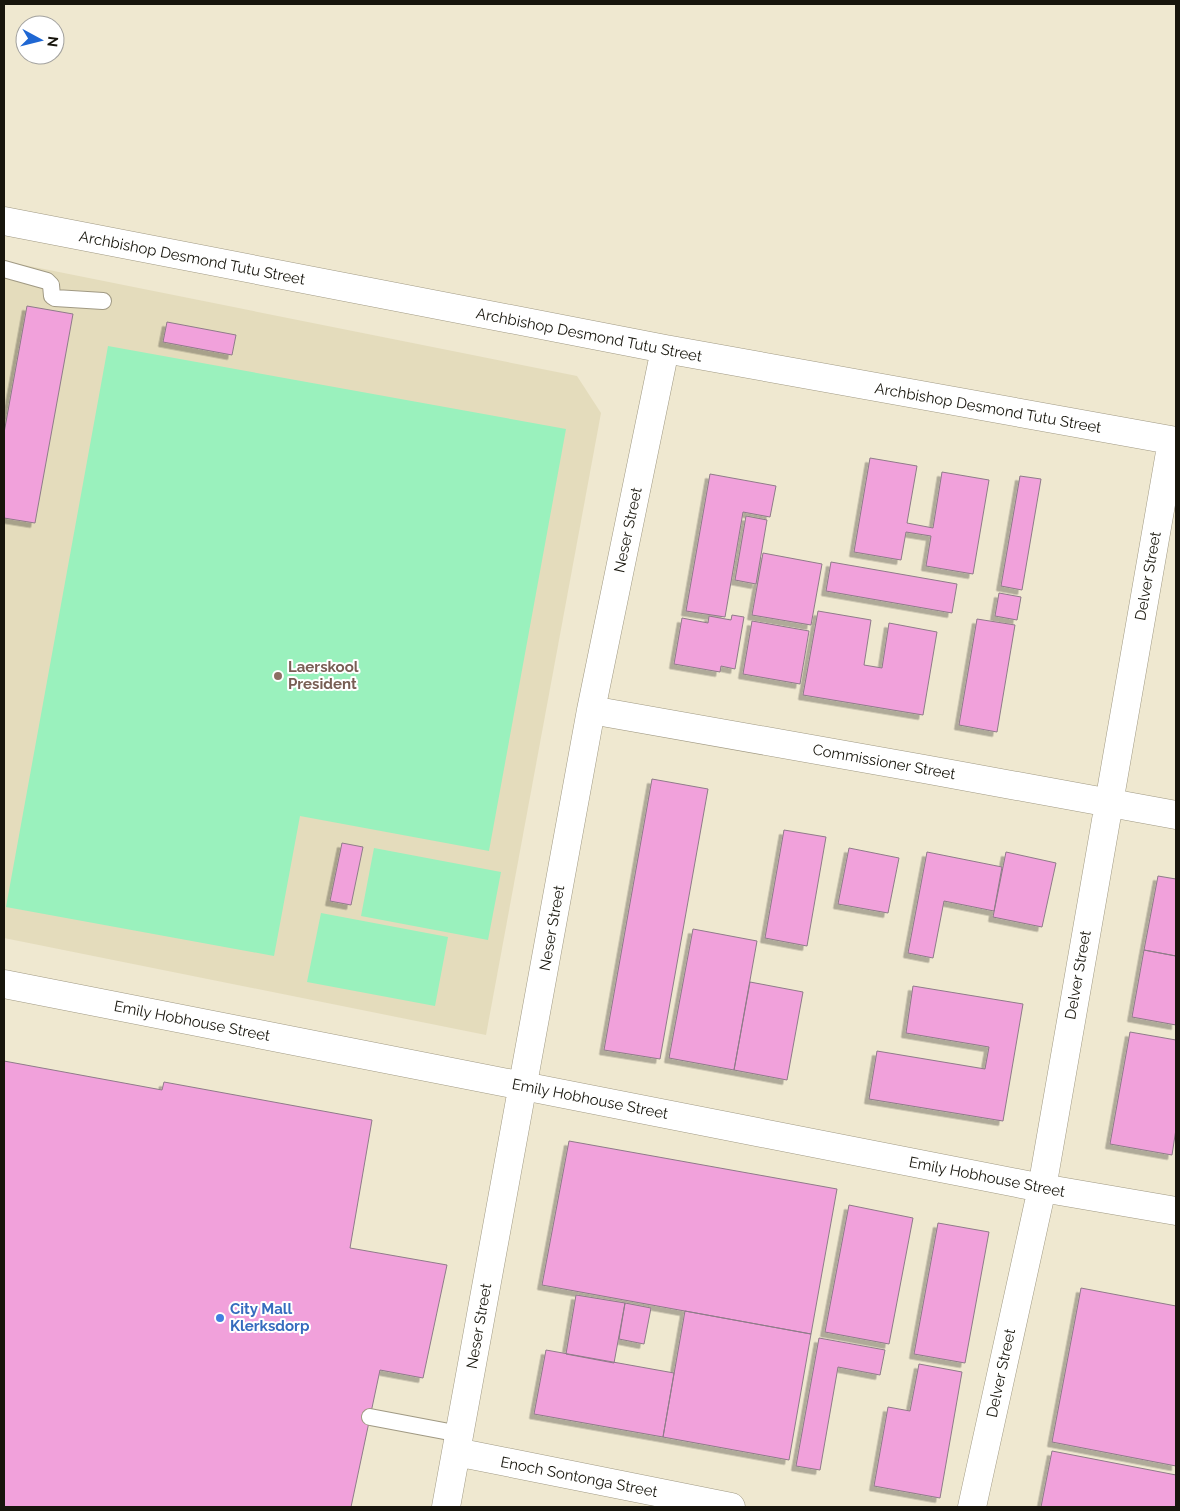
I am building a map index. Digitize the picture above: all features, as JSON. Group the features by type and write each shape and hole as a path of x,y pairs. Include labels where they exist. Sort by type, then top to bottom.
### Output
{"street":[{"name":"Archbishop Desmond Tutu Street","path":"4,221 665,350 1174,441"},
{"name":"Neser Street","path":"446,1507 591,710 665,350"},
{"name":"Delver Street","path":"972,1507 1042,1188 1108,802 1174,441"},
{"name":"Commissioner Street","path":"591,710 1176,815"},
{"name":"Emily Hobhouse Street","path":"4,984 1042,1188 1176,1212"},
{"name":"Enoch Sontonga Street","path":"458,1443 731,1507"}],"lane":[{"path":"4,269 48,281 51,285 52,296 55,298 103,301"},
{"path":"370,1417 458,1443"}],"shaded area":[{"name":"Laerskool President","path":"4,261 577,376 601,413 486,1035 4,938"}],"green space":[{"name":"Laerskool President","path":"108,346 566,429 489,851 300,816 274,956 6,907"},
{"path":"374,848 501,872 488,940 361,916"},
{"path":"321,913 448,937 435,1006 307,982"}],"building":[{"path":"27,306 73,314 35,523 4,518 4,433"},
{"path":"167,322 236,335 232,355 163,342"},
{"path":"870,458 917,466 907,523 933,528 942,472 989,480 973,574 926,566 931,536 906,532 901,560 854,552"},
{"path":"710,474 776,486 770,517 743,512 725,617 686,611"},
{"path":"1020,476 1041,479 1022,590 1001,586"},
{"path":"746,516 767,520 756,584 735,580"},
{"path":"763,553 822,564 811,625 752,615"},
{"path":"831,562 957,584 952,613 826,591"},
{"path":"999,593 1021,597 1017,620 995,616"},
{"path":"818,611 871,620 864,665 882,668 889,623 937,632 923,715 803,695"},
{"path":"732,615 744,617 735,669 721,666 720,672 674,664 682,618 708,623 709,616 731,620"},
{"path":"977,619 1015,625 997,732 959,725"},
{"path":"752,621 809,631 800,684 743,674"},
{"path":"652,779 708,789 660,1059 604,1050"},
{"path":"784,830 826,837 807,946 765,938"},
{"path":"342,843 363,847 351,905 330,901"},
{"path":"849,848 899,858 888,913 838,904"},
{"path":"927,852 1002,867 994,911 944,901 933,958 908,953"},
{"path":"1006,852 1056,863 1042,927 993,917"},
{"path":"1158,876 1176,879 1176,956 1144,950"},
{"path":"693,929 757,941 734,1070 669,1058"},
{"path":"1144,950 1176,956 1176,1025 1132,1017"},
{"path":"750,982 803,992 787,1080 734,1070"},
{"path":"913,986 1023,1004 1003,1121 869,1099 877,1051 985,1069 989,1047 906,1033"},
{"path":"1130,1032 1176,1040 1176,1129 1172,1155 1110,1144"},
{"name":"City Mall Klerksdorp","path":"4,1061 162,1090 164,1082 372,1120 350,1248 447,1265 423,1378 380,1370 351,1507 4,1507"},
{"path":"569,1141 837,1189 811,1334 542,1285"},
{"path":"849,1205 913,1218 889,1344 825,1332"},
{"path":"938,1223 989,1232 965,1363 914,1354"},
{"path":"1081,1288 1176,1306 1176,1466 1052,1442"},
{"path":"576,1295 625,1303 614,1363 566,1354"},
{"path":"625,1303 651,1308 644,1344 619,1339"},
{"path":"685,1311 811,1334 789,1460 663,1437"},
{"path":"819,1338 885,1350 880,1375 838,1367 820,1470 796,1466"},
{"path":"546,1350 674,1373 663,1437 534,1414"},
{"path":"919,1364 962,1372 940,1498 874,1486 888,1407 910,1411"},
{"path":"1052,1451 1176,1475 1176,1507 1041,1507"}],"place":[{"name":"Laerskool President","path":"278,676"},
{"name":"City Mall Klerksdorp","path":"220,1318"}]}
